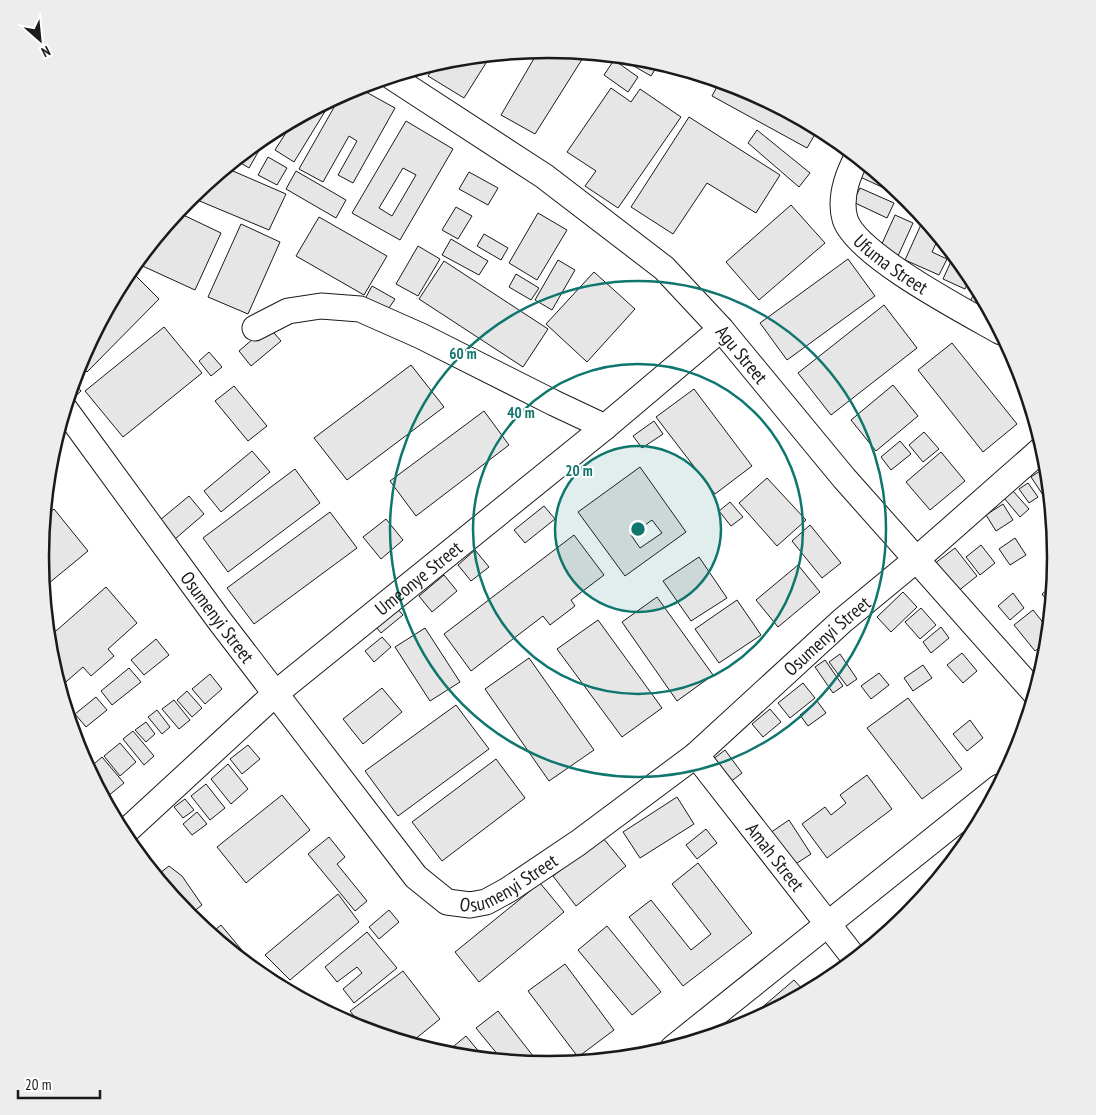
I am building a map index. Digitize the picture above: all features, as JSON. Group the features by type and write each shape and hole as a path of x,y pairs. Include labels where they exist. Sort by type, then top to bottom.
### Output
{"street":[{"name":"Agu Street","path":"399,81 544,176 664,268 721,329 844,478 1030,687"},
{"name":"Ufuma Street","path":"855,163 843,196 846,221 862,244 891,267 989,325"},
{"path":"255,328 288,310 321,306 360,309 421,336 605,427"},
{"name":"Umeonye Street","path":"129,828 276,693 605,427 721,329"},
{"name":"Osumenyi Street","path":"70,415 218,620 416,877 447,902 470,905 486,902 508,890 578,843 696,754 842,621 917,559 1036,454"},
{"name":"Amah Street","path":"696,754 851,954"},
{"path":"687,1037 986,797"}],"building":[{"path":"534,58 582,59 535,134 501,115"},
{"path":"486,63 464,98 428,76 430,73"},
{"path":"612,63 620,64 638,77 628,92 604,75"},
{"path":"634,66 655,70 651,76"},
{"path":"611,88 631,102 640,89 681,117 618,208 585,186 596,171 567,152"},
{"path":"716,88 739,96 798,125 814,135 807,148 712,96"},
{"path":"367,92 395,108 353,183 338,175 357,141 349,136 323,182 299,169 334,107"},
{"path":"325,111 294,162 275,150 286,133"},
{"path":"689,117 780,175 756,213 707,183 673,234 631,207"},
{"path":"406,121 453,149 400,240 352,213","holes":["403,168 416,175 392,216 379,208"]},
{"path":"757,130 810,173 799,187 748,143"},
{"path":"259,150 249,168 241,163"},
{"path":"268,157 287,168 277,185 258,175"},
{"path":"861,169 883,188 858,176"},
{"path":"232,171 286,194 269,230 199,201"},
{"path":"296,171 346,200 336,218 286,189"},
{"path":"469,172 498,188 488,205 459,189"},
{"path":"860,188 894,203 887,218 853,202"},
{"path":"791,205 825,243 759,300 726,262"},
{"path":"456,207 472,216 458,239 442,230"},
{"path":"538,213 567,230 537,280 509,263"},
{"path":"895,215 913,223 898,256 880,248"},
{"path":"184,216 221,233 195,290 143,266"},
{"path":"319,217 387,256 364,295 296,256"},
{"path":"241,224 280,242 248,314 208,297"},
{"path":"921,225 936,244 932,252 947,259 939,275 905,260"},
{"path":"484,234 508,248 501,260 477,246"},
{"path":"451,239 488,261 479,275 442,255"},
{"path":"418,246 440,259 418,296 396,284"},
{"path":"848,259 875,296 787,360 760,323"},
{"path":"558,260 575,270 552,310 535,300"},
{"path":"444,261 548,329 523,367 419,299"},
{"path":"950,263 967,286 965,289 943,279"},
{"path":"594,272 635,309 587,362 546,324"},
{"path":"516,274 539,288 531,300 509,287"},
{"path":"136,276 159,299 87,372 85,370 100,337"},
{"path":"372,286 395,299 387,311 365,299"},
{"path":"973,296 983,313 968,306"},
{"path":"884,305 917,348 831,415 798,373"},
{"path":"268,326 281,341 251,366 239,351"},
{"path":"164,327 202,373 123,437 85,391"},
{"path":"952,343 1017,424 983,452 918,370"},
{"path":"209,352 222,367 211,376 199,361"},
{"path":"411,365 444,407 347,480 314,438"},
{"path":"893,385 918,416 876,451 851,420"},
{"path":"234,386 267,426 248,441 215,401"},
{"path":"694,389 752,466 715,494 656,417"},
{"path":"484,411 509,445 416,516 390,481"},
{"path":"654,421 663,434 642,448 633,436"},
{"path":"924,432 939,449 923,462 909,445"},
{"path":"900,441 911,454 891,470 881,457"},
{"path":"252,451 270,472 221,512 204,491"},
{"path":"941,452 965,481 930,510 906,482"},
{"path":"640,467 686,532 625,576 578,512","holes":["652,520 662,533 640,548 631,535"]},
{"path":"295,469 320,503 228,572 203,538"},
{"path":"1040,471 1043,495 1031,477"},
{"path":"767,478 806,520 777,546 739,503"},
{"path":"1028,483 1038,497 1029,503 1019,489"},
{"path":"1013,491 1029,509 1020,517 1004,498"},
{"path":"189,496 204,514 175,539 160,520"},
{"path":"730,502 743,517 731,526 719,511"},
{"path":"1003,504 1013,520 996,531 986,515"},
{"path":"544,506 555,519 525,543 514,530"},
{"path":"54,509 88,551 50,582 49,558 51,511"},
{"path":"330,512 357,548 254,624 227,588"},
{"path":"386,519 403,540 381,559 363,537"},
{"path":"810,525 841,563 822,578 792,541"},
{"path":"574,535 604,575 571,600 575,606 550,625 543,616 471,671 444,634"},
{"path":"1015,538 1026,555 1010,565 999,549"},
{"path":"981,545 995,563 980,575 966,557"},
{"path":"955,548 977,576 957,592 934,564"},
{"path":"475,550 489,567 471,581 458,565"},
{"path":"699,557 727,598 691,621 663,581"},
{"path":"798,565 820,592 778,627 756,600"},
{"path":"444,575 457,591 432,612 419,596"},
{"path":"106,587 137,623 108,649 114,656 91,676 83,667 65,683 54,632"},
{"path":"903,592 917,607 891,632 877,617"},
{"path":"1013,593 1024,608 1010,620 998,606"},
{"path":"657,597 713,675 677,701 622,622"},
{"path":"737,600 761,635 719,663 695,629"},
{"path":"395,606 403,615 381,633 373,623"},
{"path":"921,608 936,625 920,639 905,622"},
{"path":"1033,610 1043,623 1039,648 1035,651 1014,625"},
{"path":"598,620 662,708 622,737 557,649"},
{"path":"941,627 949,638 931,653 923,642"},
{"path":"425,628 460,682 430,701 395,647"},
{"path":"382,637 391,647 374,662 365,651"},
{"path":"156,639 169,655 144,675 131,660"},
{"path":"962,653 977,671 963,683 947,665"},
{"path":"840,654 857,679 847,686 829,662"},
{"path":"529,658 594,750 549,781 485,689"},
{"path":"825,660 843,686 833,693 815,667"},
{"path":"923,665 932,678 913,691 904,678"},
{"path":"129,668 141,682 112,705 101,691"},
{"path":"879,673 889,685 871,699 861,686"},
{"path":"210,674 222,689 205,704 192,689"},
{"path":"803,683 815,698 790,718 778,703"},
{"path":"382,688 402,712 363,744 343,719"},
{"path":"187,691 202,708 192,717 177,700"},
{"path":"96,697 107,710 86,727 75,714"},
{"path":"908,698 962,769 922,799 867,728"},
{"path":"174,700 190,720 179,729 162,709"},
{"path":"817,701 826,713 808,726 800,715"},
{"path":"456,705 489,749 398,816 365,771"},
{"path":"770,709 781,722 763,737 752,724"},
{"path":"157,710 170,727 162,734 148,717"},
{"path":"970,720 983,738 967,751 953,734"},
{"path":"146,722 155,734 146,742 135,730"},
{"path":"133,731 154,756 144,765 123,739"},
{"path":"120,743 136,762 120,776 104,756"},
{"path":"248,745 260,759 242,774 230,759"},
{"path":"725,750 742,773 725,786 708,763"},
{"path":"102,757 124,783 109,795 94,764"},
{"path":"496,759 525,798 442,861 412,822"},
{"path":"228,764 248,789 231,804 211,779"},
{"path":"867,775 892,809 827,858 802,824 825,807 831,815 846,803 840,795"},
{"path":"206,784 225,808 210,820 191,796"},
{"path":"282,795 310,830 246,883 217,847"},
{"path":"677,797 694,824 640,858 623,832"},
{"path":"185,799 194,810 183,818 174,807"},
{"path":"197,812 207,824 192,835 183,824"},
{"path":"789,820 811,854 791,867 770,833"},
{"path":"706,829 717,843 697,859 686,845"},
{"path":"329,837 345,857 337,864 367,901 355,911 308,854"},
{"path":"603,838 626,866 576,906 553,876"},
{"path":"698,863 752,933 683,986 629,917 651,900 691,950 711,934 672,884"},
{"path":"169,866 182,876 202,905 195,911 161,872"},
{"path":"540,883 564,912 479,982 455,952"},
{"path":"338,894 359,922 290,980 265,955"},
{"path":"389,910 399,922 379,939 369,927"},
{"path":"221,925 247,956 244,954 215,930"},
{"path":"607,926 661,992 632,1015 578,950"},
{"path":"367,932 397,968 354,1003 343,989 362,973 357,967 337,982 325,967"},
{"path":"565,964 614,1030 577,1056 528,991"},
{"path":"403,971 440,1019 415,1039 357,1019 350,1011"},
{"path":"794,980 801,988 769,1005 760,1009"},
{"path":"498,1011 533,1057 497,1054 476,1028"},
{"path":"466,1036 479,1051 453,1047"}]}
